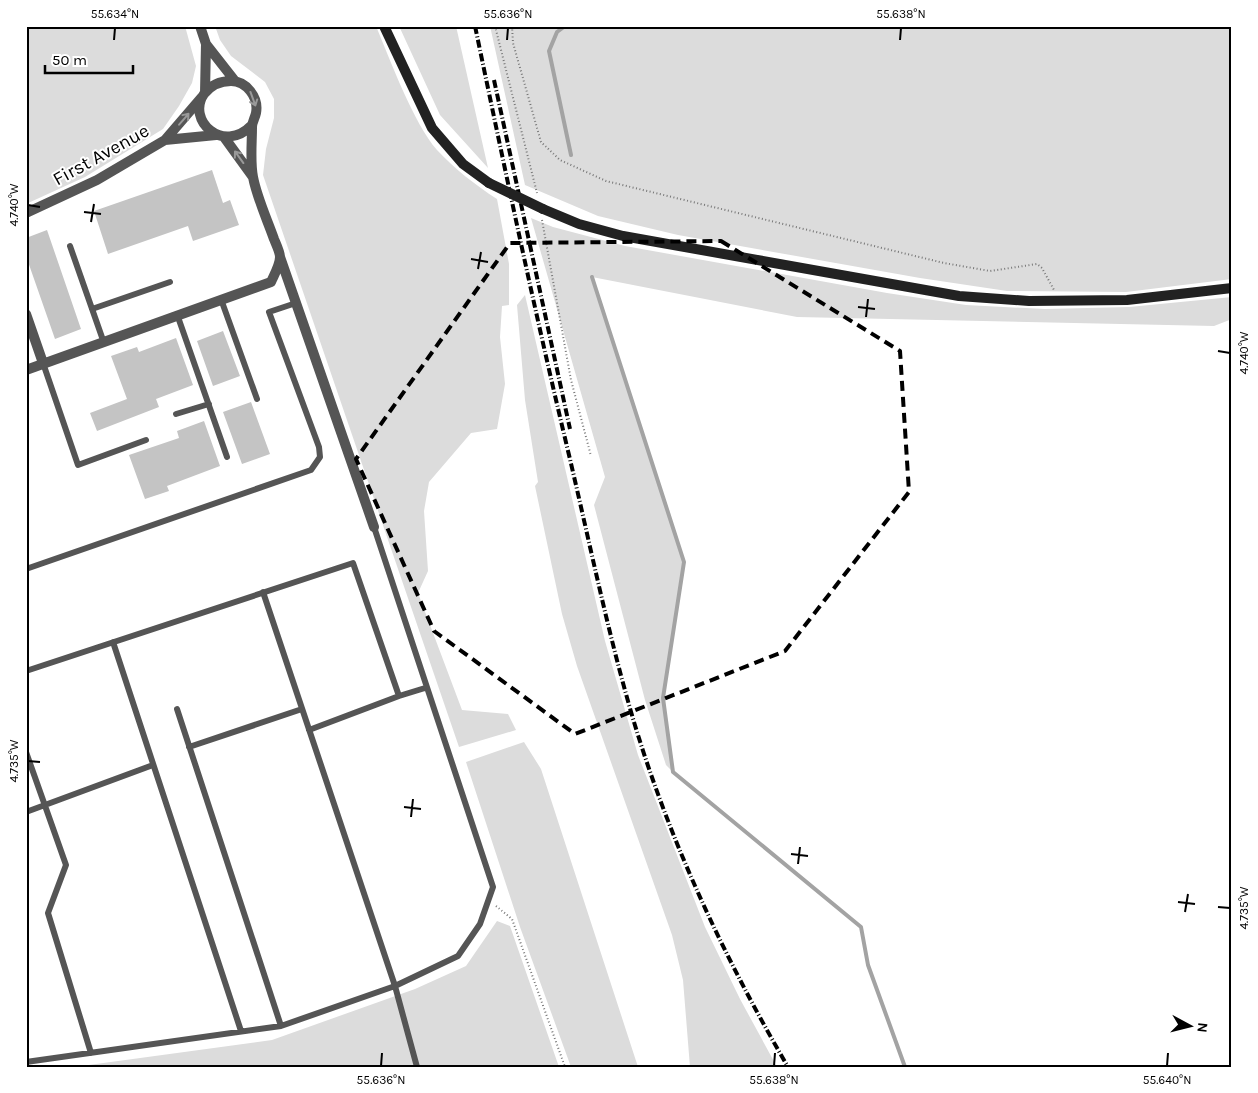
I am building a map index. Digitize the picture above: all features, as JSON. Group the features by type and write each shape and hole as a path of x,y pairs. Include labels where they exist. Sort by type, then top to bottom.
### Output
{"main road":[{"path":"384,26 432,128 463,164 489,183 578,224 623,236 959,296 1028,302 1128,300 1232,288"}],"street":[{"path":"200,26 206,44 235,81 251,91 256,101 257,111 252,124 253,177 374,527"},
{"path":"206,44 204,95 200,111 202,120 208,129 220,136 253,177"},
{"path":"204,95 212,86 223,81 235,81"},
{"name":"First Avenue","path":"26,212 97,180 165,140 204,95"},
{"path":"220,136 240,134 252,124"},
{"name":"First Avenue","path":"165,140 220,136"},
{"path":"26,370 222,302 271,282 280,257"},
{"path":"26,314 43,363"}],"lane":[{"path":"70,246 104,343"},
{"path":"92,309 170,282"},
{"path":"222,302 257,399"},
{"path":"26,569 311,470 318,462 319,447 269,312 296,303"},
{"path":"178,317 226,457"},
{"path":"43,363 78,465 146,440"},
{"path":"176,414 209,404"},
{"path":"26,1062 281,1026 395,986 458,956 480,924 493,887 425,688 374,527"},
{"path":"26,671 354,563 399,696"},
{"path":"263,592 395,986 417,1067"},
{"path":"113,642 241,1031"},
{"path":"309,730 425,688"},
{"path":"189,747 302,708"},
{"path":"177,709 281,1026"},
{"path":"26,752 66,865 48,913 91,1053"},
{"path":"26,812 153,765"}],"path":[{"path":"495,26 541,208 571,380 591,456"},
{"path":"512,26 513,43 541,142 560,160 606,181 944,263 990,271 1037,264 1042,268 1059,301"},
{"path":"488,900 512,919 565,1067"}],"highlighted area":[{"path":"721,241 900,351 909,492 785,651 575,734 434,631 356,459 510,243"}],"shaded area":[{"path":"26,26 185,26 196,66 192,83 163,129 85,177 26,204"},
{"path":"215,26 376,26 403,91 428,139 458,170 497,199 509,264 509,305 502,306 500,337 505,384 497,429 471,433 429,482 424,511 428,571 418,593 462,710 508,714 516,730 459,747 263,175 266,149 274,118 274,99 265,82 231,56 220,40"},
{"path":"399,26 456,26 488,168 440,115"},
{"path":"490,26 1232,26 1232,279 1126,292 1007,291 920,278 678,235 598,216 525,185"},
{"path":"531,218 553,227 625,246 887,293 966,305 1045,309 1129,307 1232,297 1232,319 1214,326 797,317 592,277 684,562 663,698 673,772 666,765 645,700 594,505 605,477"},
{"path":"525,295 605,641 638,755 705,927 740,999 777,1067 690,1067 683,980 672,935 577,666 562,614 535,486 538,482 525,400 517,305"},
{"path":"524,742 541,769 638,1067 571,1067 520,927 466,762"},
{"path":"497,921 510,926 559,1067 74,1067 272,1040 415,989 466,966"}],"building":[{"path":"212,170 223,203 230,200 239,225 193,241 188,226 108,254 94,211"},
{"path":"47,230 81,329 55,339 26,256 26,238"},
{"path":"223,331 240,376 213,386 197,341"},
{"path":"176,338 193,385 156,399 159,407 97,431 90,413 127,399 111,356 137,347 139,352"},
{"path":"251,402 270,454 242,464 223,412"},
{"path":"204,421 220,466 167,486 169,491 145,499 129,455 179,438 177,431"}],"waterway":[{"path":"565,26 557,32 549,51 571,155"},
{"path":"592,277 684,562 663,698 673,772 861,927 868,965 905,1067"}],"railway":[{"path":"475,26 544,348 608,622 634,722 664,811 701,899 742,984 788,1067"},
{"path":"494,80 570,429"}]}
